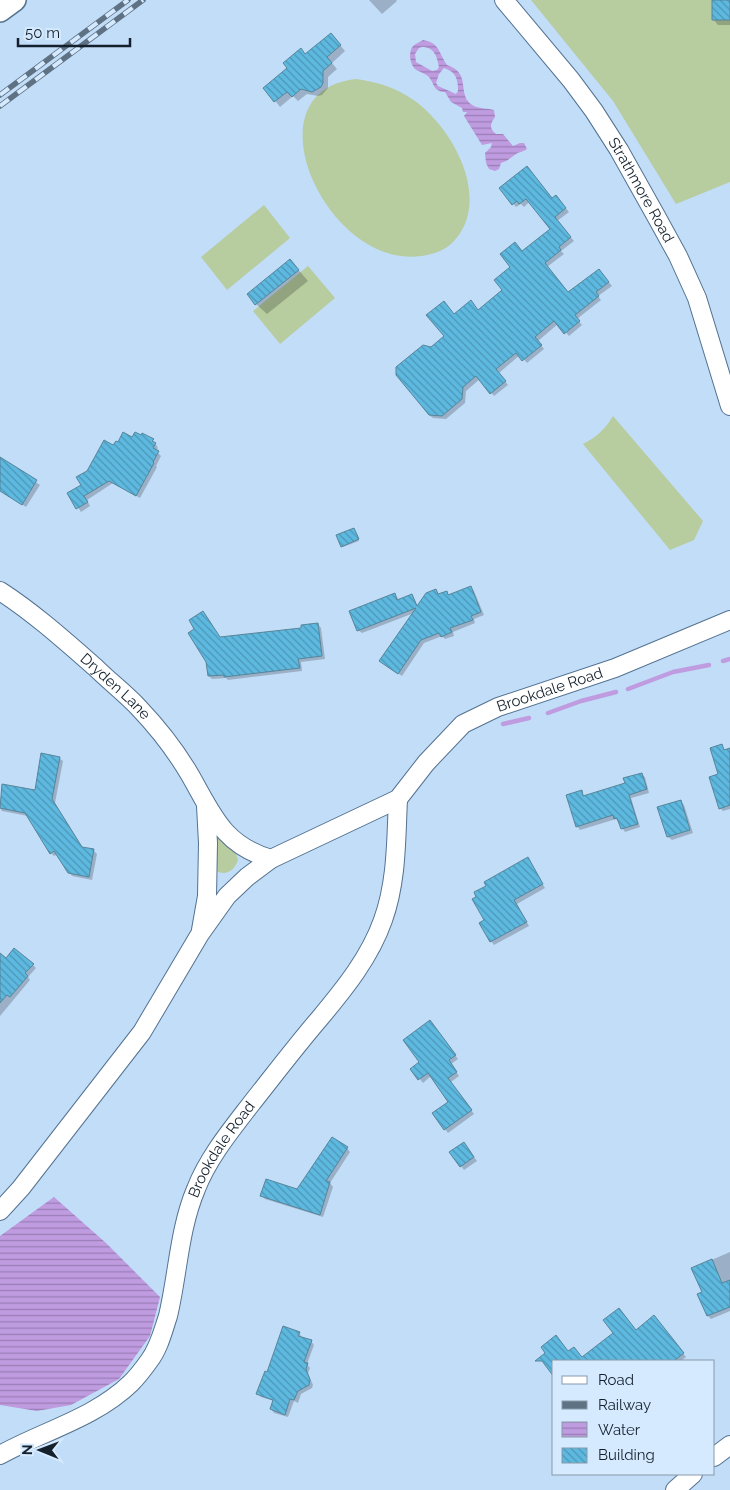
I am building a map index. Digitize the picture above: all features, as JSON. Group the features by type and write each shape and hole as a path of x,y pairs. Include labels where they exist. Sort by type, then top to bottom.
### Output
{"street":[{"path":"0,11 15,0"},
{"name":"Strathmore Road","path":"504,0 571,80 594,111 619,150 653,210 678,256 697,298 730,406"},
{"name":"Dryden Lane","path":"0,591 44,623 139,708 167,742 189,774 206,806 222,828 241,847 254,854 271,859"},
{"name":"Brookdale Road","path":"0,1211 21,1188 142,1032 200,934 227,896 247,877 271,859 398,799 426,763 463,724 498,707 615,668 730,620"},
{"name":"Brookdale Road","path":"0,1455 21,1443 104,1404 131,1382 151,1358 162,1337 172,1299 188,1212 202,1176 236,1123 345,987 375,939 388,902 394,871 398,799"},
{"name":"Dryden Lane","path":"200,934 207,896 208,843 206,806"},
{"path":"715,1456 730,1445"},
{"path":"675,1490 692,1475"}],"green space":[{"path":"531,0 730,0 730,182 676,204 613,101"},
{"path":"356,79 387,86 415,101 440,125 459,156 466,173 469,208 461,232 444,249 402,256 367,244 337,218 316,186 304,150 305,117 322,92"},
{"path":"264,205 290,238 227,290 201,257"},
{"path":"308,266 335,298 280,344 253,311"},
{"path":"613,416 703,521 694,540 670,550 583,444 600,432"},
{"path":"213,832 218,832 236,854 238,860 232,870 226,873 216,871"}],"water":[{"path":"423,40 433,43 447,65 460,73 468,102 476,107 494,110 495,117 491,126 492,130 496,134 503,134 513,146 524,143 527,149 501,163 499,169 495,171 489,169 485,153 492,143 482,145 464,116 467,112 463,112 462,108 451,102 445,92 436,89 426,74 413,67 410,51 414,45","holes":["422,47 426,47 434,53 439,67 437,70 432,71 416,62 415,54","444,68 456,77 458,87 456,94 438,86 436,83 439,74"]},
{"path":"54,1197 106,1243 160,1297 150,1336 119,1379 71,1405 37,1411 0,1405 0,1236"}],"building":[{"path":"712,0 730,0 730,20 712,20"},
{"path":"331,33 341,45 327,57 332,63 323,71 321,87 312,92 301,89 292,97 287,92 274,102 263,88 287,68 283,63 301,48 305,54"},
{"path":"527,166 552,198 556,195 566,208 555,217 571,237 559,247 561,250 545,263 568,292 599,269 609,282 596,292 599,296 575,315 580,321 564,334 554,321 535,337 542,345 522,361 516,353 496,369 506,381 490,394 476,376 463,387 462,399 442,416 429,415 396,375 396,367 423,345 431,347 444,336 426,315 444,301 454,314 471,300 478,310 502,290 494,280 510,267 500,254 515,242 522,251 550,229 526,199 519,204 517,201 512,205 499,188"},
{"path":"290,259 299,270 255,305 247,294"},
{"path":"123,432 132,437 135,432 141,435 142,433 154,439 152,441 156,443 153,448 159,451 136,496 109,481 84,496 88,502 76,509 67,493 81,485 76,477 87,471 104,440 113,445 116,441 118,442"},
{"path":"0,457 37,480 22,505 0,491"},
{"path":"354,528 359,539 341,547 336,535"},
{"path":"471,586 481,612 471,616 473,620 450,628 452,632 441,637 439,633 421,640 398,674 379,661 416,608 357,631 349,611 395,593 397,600 412,594 417,606 426,593 436,589 438,594 447,591 448,595"},
{"path":"203,611 220,637 301,628 301,625 318,623 322,656 298,659 300,668 224,677 224,675 208,676 206,662 188,633 194,629 189,620"},
{"path":"722,744 724,750 730,748 730,805 719,809 709,777 718,774 710,748"},
{"path":"41,753 60,757 52,799 82,847 94,849 89,877 68,873 54,851 50,854 25,813 0,808 2,784 35,790"},
{"path":"642,773 647,789 629,795 638,824 621,829 617,818 614,819 613,815 576,827 566,795 582,790 583,796 625,783 623,778"},
{"path":"681,800 690,830 667,837 657,807"},
{"path":"528,857 543,884 514,900 527,922 490,942 479,923 484,920 472,899 476,897 474,892 486,886 484,882"},
{"path":"14,948 34,964 25,973 28,976 10,997 7,995 0,1003 0,953 6,958"},
{"path":"430,1020 456,1055 449,1060 457,1072 448,1078 472,1110 444,1130 432,1113 448,1102 428,1073 418,1080 410,1069 419,1062 403,1040"},
{"path":"332,1137 348,1147 326,1181 330,1182 320,1215 260,1196 266,1179 297,1189"},
{"path":"464,1142 474,1157 460,1167 449,1152"},
{"path":"712,1259 722,1283 730,1280 730,1307 707,1316 697,1294 702,1292 691,1268"},
{"path":"619,1308 636,1330 654,1315 684,1353 675,1360 552,1360 552,1374 542,1361 535,1361 545,1353 541,1347 556,1335 568,1351 574,1347 582,1357 613,1333 603,1320"},
{"path":"283,1326 300,1332 298,1336 312,1340 304,1362 308,1363 306,1369 310,1380 309,1385 298,1391 294,1400 290,1399 285,1415 270,1409 273,1400 256,1394 265,1371 267,1372"}],"waterway":[{"path":"723,661 730,659"},
{"path":"628,689 673,672 709,665"},
{"path":"548,713 581,701 616,692"},
{"path":"503,724 529,718"}],"railway":[{"path":"0,95 128,0"},
{"path":"0,106 143,0"}]}
